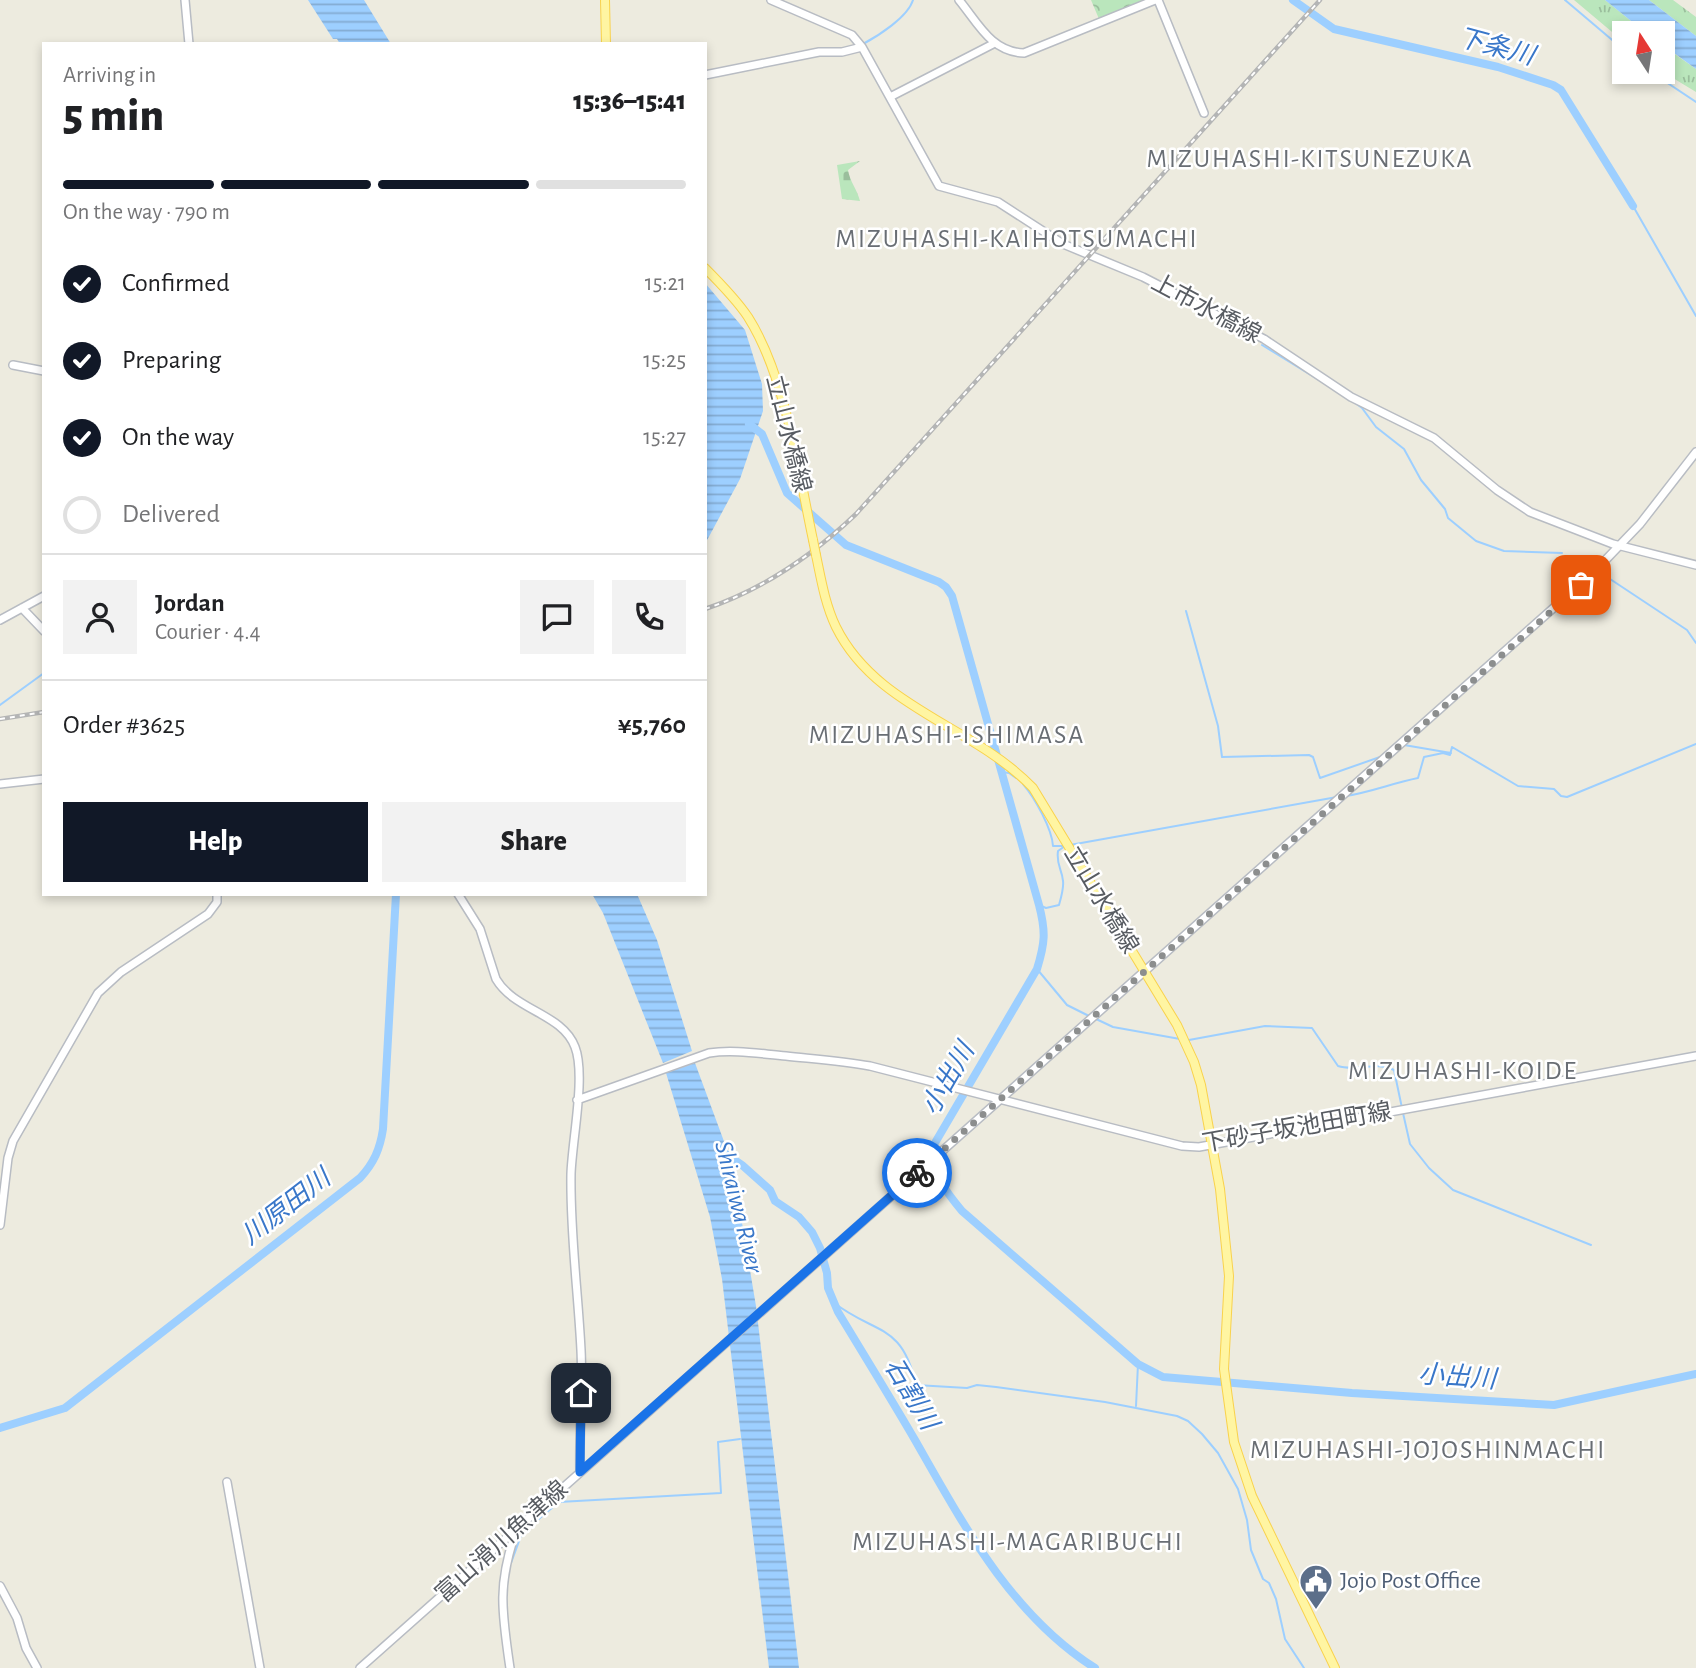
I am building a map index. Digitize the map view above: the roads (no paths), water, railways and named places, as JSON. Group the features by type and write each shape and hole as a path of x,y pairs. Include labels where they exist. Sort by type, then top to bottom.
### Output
{"main road":[{"path":"185,0 189,42"},
{"path":"605,0 606,42"},
{"name":"上市水橋線","path":"771,0 852,35 862,47 939,186 998,202 1063,244 1143,276 1264,339 1351,397 1434,438 1497,490 1530,512 1621,545 1696,565"},
{"path":"959,0 993,44 1013,53 1024,53 1156,0 1204,113"},
{"path":"890,97 993,44"},
{"path":"707,75 819,52 834,53 862,47"},
{"name":"立山水橋線","path":"707,270 738,303 763,346 783,401 825,598 836,626 856,658 874,679 982,747 1032,788 1183,1036 1201,1085 1228,1253 1225,1378 1232,1431 1245,1479 1335,1668"},
{"path":"13,365 42,371"},
{"name":"富山滑川魚津線","path":"360,1668 1594,572 1658,502 1696,453"},
{"path":"0,620 42,597"},
{"path":"22,608 42,629"},
{"path":"0,783 42,779"},
{"path":"0,1225 8,1158 13,1141 90,1004 114,977 208,914 217,902 217,896"},
{"path":"459,896 475,918 502,989 512,999 555,1023 572,1041 579,1069 571,1178 581,1351 580,1472"},
{"name":"下砂子坂池田町線","path":"577,1100 709,1054 726,1051 851,1062 1182,1146 1212,1145 1696,1056"},
{"path":"227,1482 260,1668"},
{"path":"510,1668 501,1613 502,1585 516,1530"},
{"path":"0,1586 18,1618 26,1648 37,1668"}],"water":[{"path":"308,0 364,0 390,42 339,42 333,39"},
{"path":"1605,0 1649,0 1696,36 1696,69 1675,54 1675,21 1631,21"},
{"path":"707,285 745,330 762,384 763,411 740,479 707,540"},
{"path":"593,896 638,896 657,940 692,1051 663,1063 603,913"},
{"name":"Shiraiwa River","path":"695,1063 732,1163 756,1306 799,1668 769,1668 722,1279 710,1217 666,1073"}],"waterway":[{"path":"863,44 899,19 913,0"},
{"name":"下条川","path":"1293,0 1334,29 1498,67 1553,85 1561,90 1633,206"},
{"path":"1565,0 1612,40"},
{"path":"1669,84 1696,102"},
{"path":"1633,206 1696,316"},
{"path":"1262,345 1332,388"},
{"path":"1354,402 1376,427 1404,449 1421,480 1445,509 1448,518 1476,541 1504,551 1562,553"},
{"name":"小出川","path":"749,424 762,434 787,493 846,545 939,582 952,596 1039,905 1044,937 1037,969 932,1148 937,1174 962,1211 1138,1364 1163,1377 1352,1393 1554,1405 1696,1374"},
{"path":"1579,557 1592,566"},
{"path":"1601,573 1687,630 1696,643"},
{"path":"1186,611 1218,726 1222,757 1309,755 1313,757 1320,778 1380,757"},
{"path":"0,705 42,674"},
{"path":"1346,796 1418,778 1424,757 1443,753 1450,755 1452,747 1518,786 1554,789 1561,796 1567,797 1696,744"},
{"path":"1404,745 1451,753"},
{"path":"1002,772 1016,778"},
{"path":"1023,784 1042,814 1053,846 1064,846"},
{"path":"1070,845 1337,797"},
{"path":"1039,905 1046,908 1059,905 1063,884 1058,851 1065,846"},
{"name":"川原田川","path":"0,1428 65,1408 360,1178 369,1167 378,1149 383,1129 396,896"},
{"path":"1037,969 1067,1005 1089,1016"},
{"path":"1094,1018 1113,1027 1180,1039"},
{"path":"1189,1040 1265,1026 1312,1028 1338,1066 1380,1066 1394,1070 1402,1108"},
{"path":"1403,1113 1410,1144 1429,1168 1453,1190 1591,1245"},
{"name":"石割川","path":"723,1152 770,1190 775,1201 799,1217 812,1232 820,1248 828,1288 838,1312 971,1535 1014,1595 1038,1622 1095,1668"},
{"path":"833,1302 895,1340 903,1350 916,1385 996,1387 1105,1402 1177,1416 1188,1421 1218,1453 1238,1489 1247,1520 1251,1550 1263,1579 1269,1583 1276,1599 1285,1639 1304,1668"},
{"path":"1136,1406 1138,1364"},
{"path":"511,1563 522,1533 559,1502 721,1493 718,1442 740,1439"}],"railway":[{"path":"707,608 747,592 786,570 856,514 1320,0"},
{"path":"0,719 42,712"}],"place":[{"name":"Jojo Post Office","path":"1316,1611"}],"district":[{"name":"MIZUHASHI-KITSUNEZUKA","path":"1310,159"},
{"name":"MIZUHASHI-KAIHOTSUMACHI","path":"1017,239"},
{"name":"MIZUHASHI-ISHIMASA","path":"947,735"},
{"name":"MIZUHASHI-KOIDE","path":"1463,1071"},
{"name":"MIZUHASHI-JOJOSHINMACHI","path":"1428,1450"},
{"name":"MIZUHASHI-MAGARIBUCHI","path":"1018,1542"}]}
